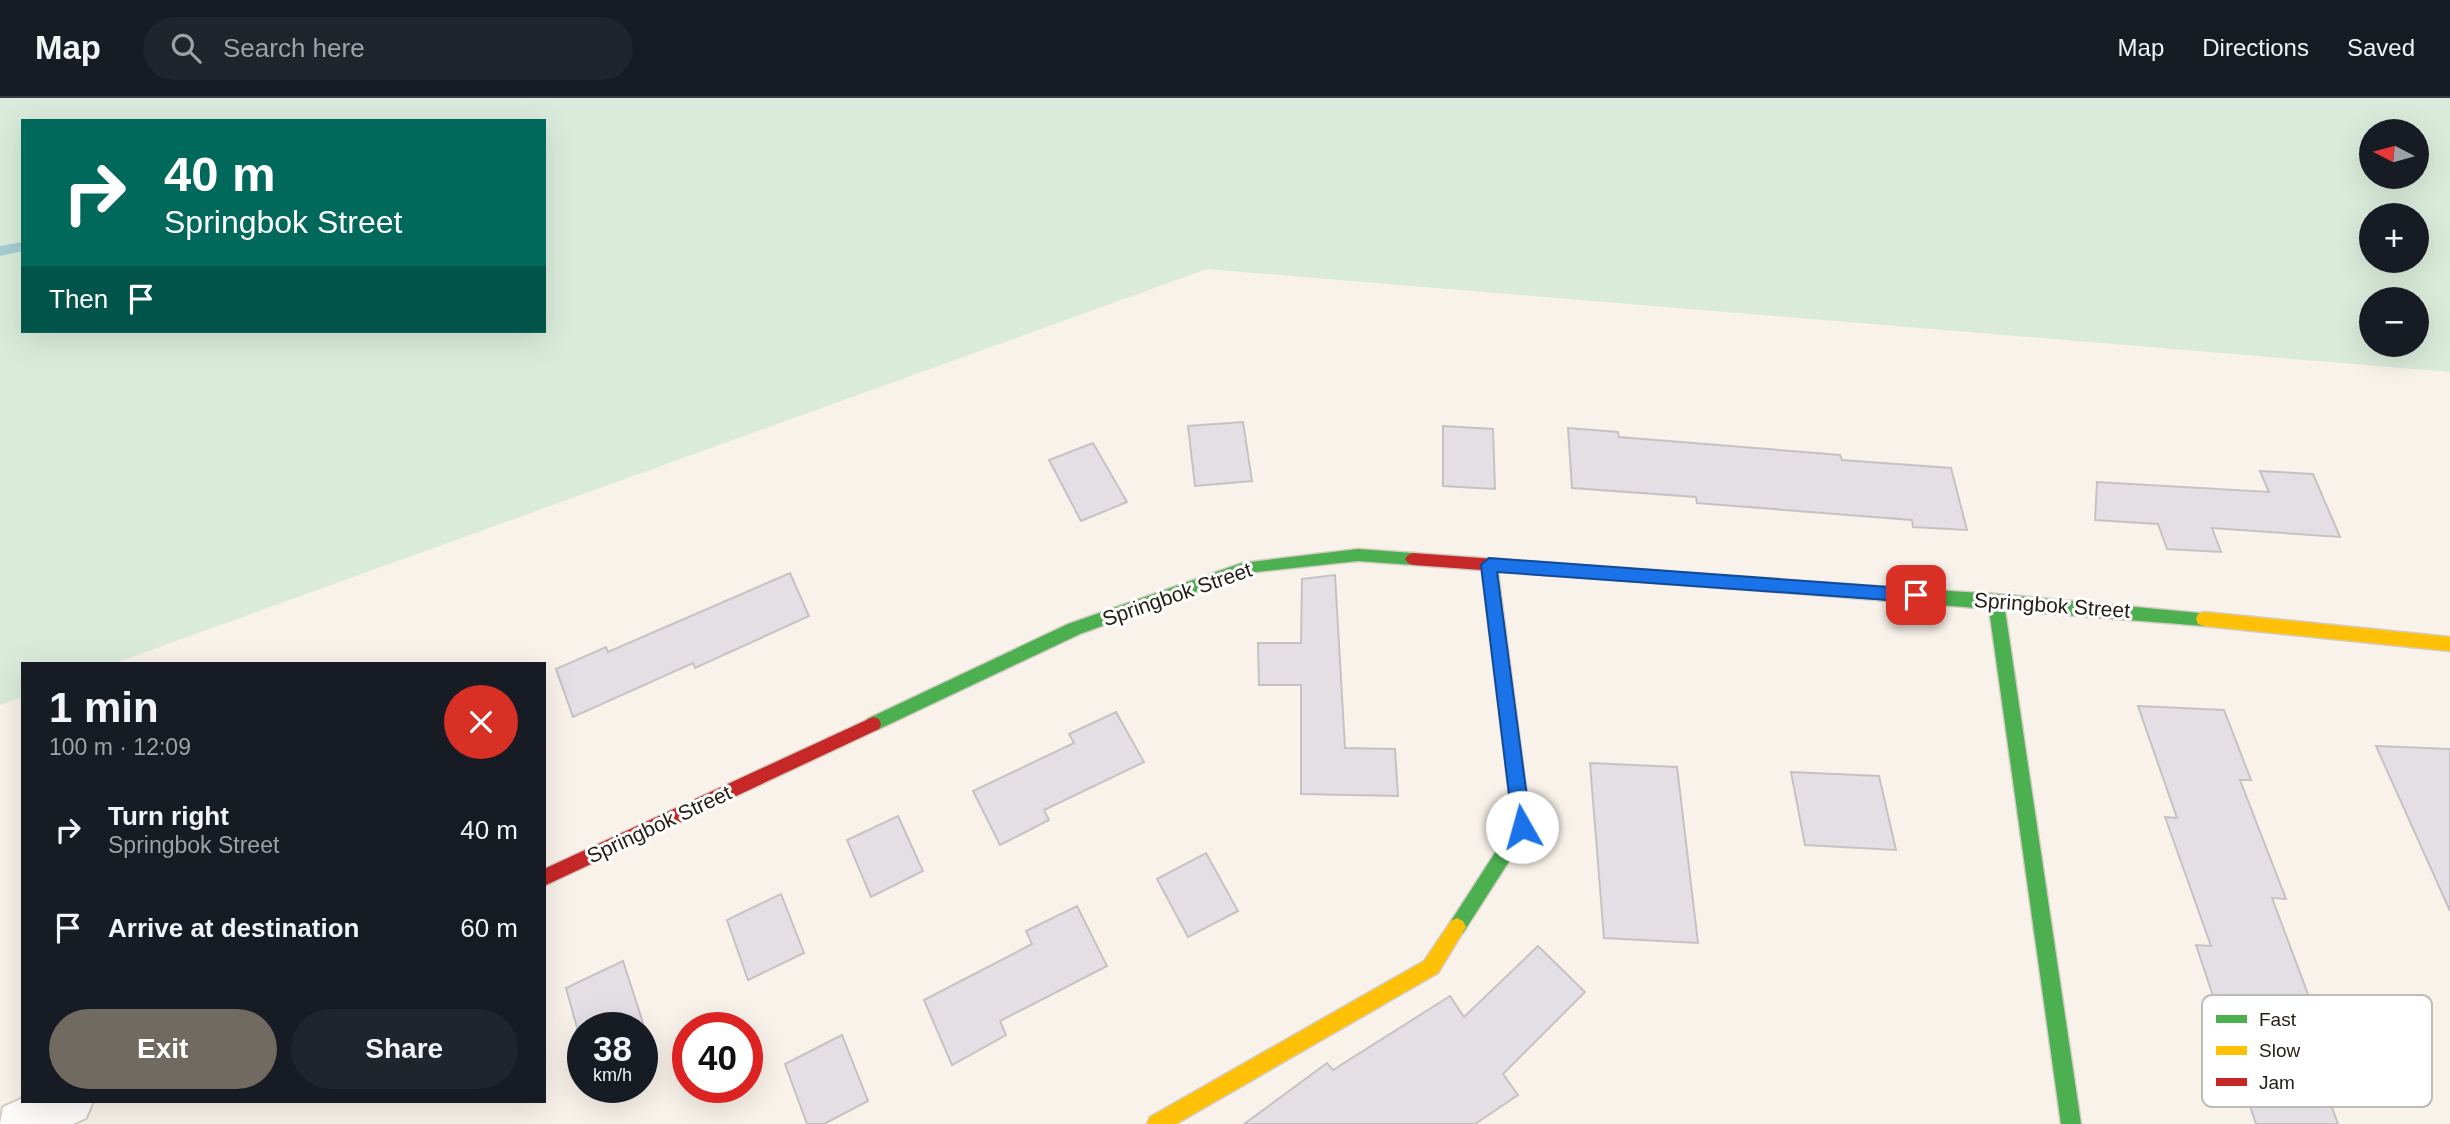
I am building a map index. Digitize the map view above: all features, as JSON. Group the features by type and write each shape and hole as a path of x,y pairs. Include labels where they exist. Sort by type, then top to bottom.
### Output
{"street":[{"name":"Springbok Street","path":"546,877 1074,629 1247,567 1358,555 2130,611 2450,643"},
{"path":"1157,1124 1431,967 1522,827 1489,565"},
{"path":"1996,601 2071,1124"},
{"path":"20,1124 65,1103"}],"green space":[{"path":"0,98 2450,98 2450,372 1207,269 118,662 21,662 21,698 0,705"}],"building":[{"path":"1243,422 1252,481 1195,486 1188,426"},
{"path":"1443,426 1493,429 1495,489 1443,486"},
{"path":"1568,428 1618,432 1619,437 1840,455 1842,460 1951,468 1967,530 1913,527 1912,520 1697,503 1696,497 1572,488"},
{"path":"1093,443 1127,502 1081,521 1049,460"},
{"path":"2260,471 2313,474 2340,537 2212,528 2221,552 2167,549 2158,524 2095,520 2097,482 2269,492"},
{"path":"790,573 809,616 695,668 693,663 573,717 556,669 606,647 608,652"},
{"path":"1335,575 1345,748 1395,749 1398,796 1301,794 1301,685 1259,685 1258,643 1301,643 1302,579"},
{"path":"2138,706 2224,710 2251,780 2240,780 2286,899 2272,898 2308,995 2213,995 2196,945 2211,946 2165,817 2177,818"},
{"path":"1116,712 1144,762 1044,810 1049,820 1000,845 973,791 1074,743 1069,734"},
{"path":"2376,746 2450,749 2450,911"},
{"path":"1590,763 1677,767 1698,943 1604,938"},
{"path":"1791,772 1879,776 1896,850 1805,845"},
{"path":"898,816 923,871 871,897 847,840"},
{"path":"1206,853 1238,911 1188,937 1157,879"},
{"path":"781,894 804,953 748,980 727,920"},
{"path":"1077,906 1107,966 1000,1021 1006,1035 952,1065 924,1000 1032,944 1026,931"},
{"path":"1538,946 1585,992 1503,1074 1518,1095 1475,1124 1244,1124 1327,1063 1333,1070 1450,996 1464,1017"},
{"path":"623,961 639,1012 573,1012 566,988"},
{"path":"842,1035 868,1101 824,1124 807,1124 785,1064"},
{"path":"2250,1107 2332,1107 2338,1124 2256,1124"}],"waterway":[{"path":"0,251 21,246"}],"traffic: fast":[{"path":"873,724 1074,629 1247,567 1358,555 1413,559"},
{"path":"1457,927 1522,827 1489,565"},
{"path":"1766,585 2204,619"},
{"path":"1996,601 2071,1124"}],"traffic: slow":[{"path":"2204,619 2450,644"},
{"path":"1157,1124 1431,967 1457,927"}],"traffic: jam":[{"path":"1413,559 1766,585"},
{"path":"546,877 873,724"}],"route":[{"path":"1522,827 1489,565 1916,595"}]}
